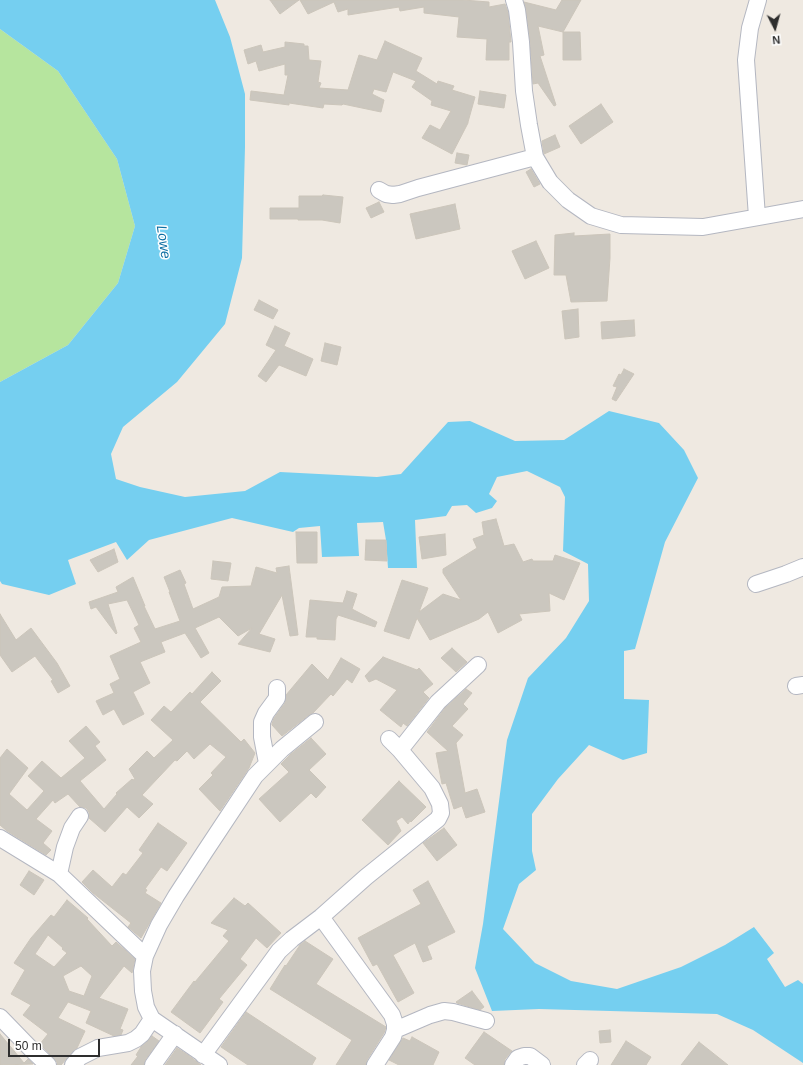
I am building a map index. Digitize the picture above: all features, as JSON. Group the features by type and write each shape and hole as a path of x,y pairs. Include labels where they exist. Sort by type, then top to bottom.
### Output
{"street":[{"path":"514,0 517,10 521,42 524,91 536,157 550,182 568,200 591,216 621,225 703,227 803,208"},
{"path":"757,217 746,60 750,28 758,0"},
{"path":"378,190 386,194 400,194 536,157"},
{"path":"756,584 803,567"},
{"path":"203,1055 279,951 321,917 366,877 438,819 441,813 440,804 432,788 395,745 478,665"},
{"path":"267,763 262,737 262,722 266,713 277,698 277,688"},
{"path":"219,1065 203,1055 176,1034 152,1019 146,1007 142,991 142,971 145,956 159,924 255,776 282,749 316,722"},
{"path":"59,874 65,847 72,828 80,816"},
{"path":"0,838 59,874 145,956"},
{"path":"321,917 392,1015 395,1024 393,1037 375,1065"},
{"path":"395,1030 430,1015 444,1011 486,1021"},
{"path":"0,1017 48,1065"},
{"path":"73,1065 80,1058 98,1048 128,1043 136,1039 142,1034 152,1019"},
{"path":"153,1065 176,1034"},
{"path":"513,1065 518,1058 524,1056 530,1056 542,1065"}],"green space":[{"path":"0,29 58,71 117,159 135,226 118,283 68,345 0,382"}],"water":[{"name":"Lowe","path":"0,0 215,0 230,37 245,94 242,258 225,324 177,382 123,427 111,454 116,479 140,487 185,497 245,491 280,472 377,477 401,474 448,422 470,421 515,441 564,440 609,411 659,423 684,450 698,478 665,542 635,649 624,651 624,699 649,700 647,753 623,760 589,745 558,779 532,814 532,851 536,870 519,884 503,929 535,963 571,981 617,989 681,967 725,945 754,927 774,953 767,959 785,987 798,980 803,984 803,1063 753,1030 717,1014 539,1009 492,1011 475,968 483,924 507,740 528,678 566,638 589,601 588,564 563,551 565,497 560,487 527,471 497,477 489,494 497,501 492,508 476,513 467,505 452,506 446,516 415,520 417,568 388,568 383,522 357,523 359,556 322,557 320,526 299,528 293,532 232,518 149,540 127,560 116,542 68,560 76,584 49,595 2,584 0,581 0,382 68,345 118,283 135,226 117,159 58,71 0,29"}],"building":[{"path":"270,0 299,0 280,14"},
{"path":"300,0 463,0 489,2 489,7 505,4 508,12 511,42 509,42 509,60 486,60 487,39 457,37 459,17 424,13 424,7 400,11 399,7 348,15 348,9 338,12 334,2 308,14"},
{"path":"562,0 581,0 563,32 538,26 544,55 540,56 556,105 554,106 538,83 533,84 530,41 524,2 556,10"},
{"path":"563,32 580,32 581,60 563,60"},
{"path":"385,41 422,58 416,71 437,84 438,81 454,86 452,90 475,97 468,123 452,154 422,138 430,125 440,130 451,111 431,105 432,101 412,87 416,81 393,72 386,92 374,89 372,94 384,100 381,112 343,104 324,104 323,108 289,103 289,105 250,100 251,91 284,95 288,75 285,75 285,64 259,71 256,61 248,64 244,50 261,45 263,52 285,47 285,42 304,44 304,46 308,46 309,60 321,61 318,82 321,83 319,88 348,90 359,55 377,60"},
{"path":"480,91 506,95 504,108 478,104"},
{"path":"601,104 613,122 581,144 569,126"},
{"path":"555,135 560,147 544,154 542,141"},
{"path":"457,153 469,155 467,165 455,163"},
{"path":"531,169 540,184 534,187 526,172"},
{"path":"323,195 343,197 340,223 322,220 270,219 270,208 299,208 299,196"},
{"path":"379,202 384,212 371,218 366,208"},
{"path":"455,204 460,229 416,239 410,214"},
{"path":"574,233 574,236 610,234 607,301 571,302 566,275 554,275 555,235"},
{"path":"536,241 549,268 525,279 512,251"},
{"path":"259,300 278,310 273,319 254,310"},
{"path":"578,309 579,337 565,339 562,311"},
{"path":"634,320 635,336 602,339 601,322"},
{"path":"275,326 290,333 284,346 313,359 306,376 279,365 266,382 258,376 276,350 266,345"},
{"path":"325,343 341,347 337,365 321,361"},
{"path":"624,369 634,374 616,401 612,399 617,387 613,386 619,374 621,375"},
{"path":"496,519 504,546 514,544 523,562 532,559 533,561 553,561 555,555 580,563 564,600 549,593 550,611 519,614 522,620 498,633 488,612 479,619 430,640 417,618 409,639 384,631 402,580 428,588 419,612 443,594 461,600 443,573 443,569 477,548 473,539 484,535 482,522"},
{"path":"296,532 317,532 317,563 297,563"},
{"path":"445,534 446,555 422,559 419,537"},
{"path":"366,540 386,540 387,561 365,560"},
{"path":"114,549 118,562 98,572 90,560"},
{"path":"213,561 231,563 228,581 211,579"},
{"path":"289,566 298,635 290,636 282,595 259,634 275,639 270,652 238,644 252,628 238,636 219,617 195,628 209,653 201,658 185,633 161,642 165,652 140,662 150,683 133,692 144,714 123,725 114,709 103,715 96,701 114,693 110,684 120,679 110,656 141,642 134,628 139,625 127,600 108,604 117,633 116,634 96,607 91,609 89,602 118,592 116,587 133,577 155,629 180,621 164,577 180,570 186,583 184,584 193,609 219,597 222,587 251,586 256,567 277,573 276,568"},
{"path":"347,591 357,594 352,609 377,622 375,627 338,615 336,619 335,640 306,637 310,600 343,603"},
{"path":"0,614 16,640 31,628 57,663 70,686 58,693 51,681 53,680 35,656 12,672 0,655"},
{"path":"452,648 467,662 456,672 441,658"},
{"path":"383,657 417,670 419,668 433,684 423,692 429,698 407,726 403,723 401,727 380,710 397,690 376,679 369,682 365,676"},
{"path":"341,658 360,669 352,683 347,679 333,696 331,694 313,713 282,736 272,724 274,718 285,703 286,695 312,664 328,680"},
{"path":"212,672 221,681 200,702 241,742 244,739 255,753 249,768 220,811 199,789 213,775 211,773 226,757 210,744 194,759 187,751 177,761 175,760 142,795 153,804 139,818 127,807 105,832 89,818 89,812 86,808 80,807 68,794 55,803 53,800 36,819 52,831 43,843 51,850 46,855 7,831 0,825 0,758 7,749 28,768 9,794 27,810 44,791 28,776 42,761 61,778 85,758 69,741 86,726 100,742 95,746 106,760 80,781 104,809 117,794 116,793 132,779 135,779 129,769 147,751 154,758 173,740 151,720 164,706 171,712 190,692 192,694"},
{"path":"466,689 472,693 463,704 468,709 452,726 463,735 456,743 465,793 477,789 485,812 466,818 462,806 454,809 446,783 442,784 436,753 448,751 427,732 445,708"},
{"path":"311,738 326,754 309,770 326,787 316,798 311,793 280,822 259,799 289,772 281,764"},
{"path":"399,781 426,807 408,824 402,817 396,821 401,831 388,845 362,820"},
{"path":"158,823 187,843 167,871 161,867 145,889 147,890 145,893 161,903 141,938 128,927 131,923 93,893 82,882 93,870 112,887 123,873 126,875 143,853 139,850"},
{"path":"444,828 457,845 437,861 423,843"},
{"path":"29,871 44,880 34,895 20,885"},
{"path":"428,881 455,932 427,946 432,959 423,962 415,943 393,955 414,993 398,1002 377,964 373,966 358,938 421,904 413,890"},
{"path":"234,898 245,906 248,903 281,933 267,948 256,938 240,959 247,965 219,999 223,1002 200,1033 171,1012 194,981 195,982 229,941 223,936 228,930 211,923"},
{"path":"67,900 88,918 87,919 112,946 116,942 135,959 132,973 124,966 99,998 128,1009 120,1029 123,1030 121,1035 114,1036 86,1023 91,1011 68,1002 58,1018 85,1031 77,1048 61,1065 57,1065 54,1058 40,1044 48,1034 23,1015 31,1005 11,994 25,970 14,963 31,938 51,915 54,917","holes":["48,935 67,953 54,967 35,954","81,966 92,976 84,996 69,991 63,976"]},
{"path":"305,941 333,959 316,984 386,1027 384,1033 367,1060 366,1065 336,1065 352,1040 270,989 285,965 286,966 300,945"},
{"path":"472,991 484,1007 480,1010 456,1002"},
{"path":"246,1012 316,1058 312,1065 248,1065 221,1047"},
{"path":"610,1030 611,1042 600,1043 599,1031"},
{"path":"484,1032 512,1051 505,1059 504,1065 475,1065 465,1058"},
{"path":"0,1034 24,1063 28,1059 33,1064 0,1065"},
{"path":"152,1036 159,1041 145,1060 144,1065 131,1065 138,1056 136,1055 141,1047"},
{"path":"412,1037 439,1052 433,1065 399,1065 389,1060 403,1038 410,1041"},
{"path":"626,1041 651,1057 646,1065 611,1065"},
{"path":"699,1042 728,1065 681,1065"},
{"path":"177,1048 188,1055 201,1065 165,1065"}]}
